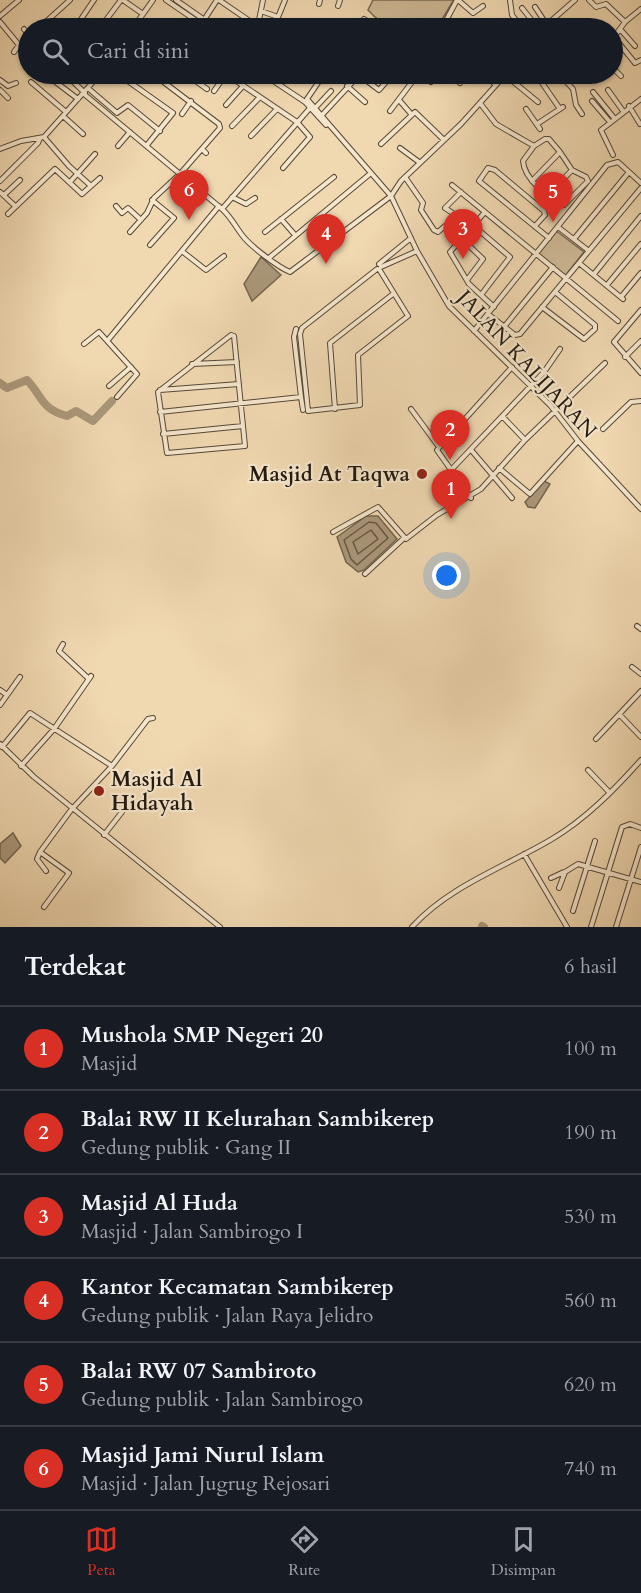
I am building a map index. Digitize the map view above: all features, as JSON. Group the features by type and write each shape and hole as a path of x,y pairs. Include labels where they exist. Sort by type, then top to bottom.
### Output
{"street":[{"path":"0,16 19,0"},
{"path":"51,18 70,0"},
{"path":"82,18 94,0"},
{"path":"108,18 122,0 143,14"},
{"path":"140,18 153,0"},
{"path":"166,0 200,18"},
{"path":"176,0 192,18"},
{"path":"205,18 218,0 245,18"},
{"path":"259,18 263,0"},
{"path":"261,11 278,17 285,0"},
{"path":"338,6 340,0"},
{"path":"448,18 458,0 474,13 483,6"},
{"path":"510,0 514,18"},
{"path":"555,18 575,0"},
{"path":"589,0 596,7 606,4 621,18"},
{"path":"535,7 540,18"},
{"path":"522,8 530,18"},
{"path":"623,25 641,9"},
{"path":"0,22 18,43"},
{"path":"623,32 635,46"},
{"path":"14,52 18,46"},
{"path":"623,48 636,64 641,60"},
{"path":"0,81 9,86 16,83"},
{"path":"33,84 83,134"},
{"path":"58,84 78,99"},
{"path":"77,84 221,208 234,220 244,238 288,272 293,271 392,196 405,177 444,140 495,85"},
{"path":"0,181 92,84"},
{"path":"132,84 172,113 147,145"},
{"path":"130,232 141,220 152,200 180,174 220,128 219,124 167,84"},
{"path":"200,84 207,89"},
{"path":"214,90 218,84"},
{"path":"240,84 297,122 310,138 283,168"},
{"path":"279,84 293,93 326,125"},
{"path":"316,84 306,97 316,107 331,91"},
{"path":"371,84 379,90 384,84"},
{"path":"390,111 411,84"},
{"path":"517,84 538,102"},
{"path":"537,124 562,108 543,84"},
{"path":"568,84 573,89 576,105 582,114"},
{"path":"226,105 243,86"},
{"path":"323,114 347,86 365,102"},
{"path":"0,90 8,98"},
{"path":"608,90 623,111"},
{"path":"86,92 117,114 128,105 160,131"},
{"path":"594,92 614,118"},
{"path":"232,126 260,97"},
{"path":"613,154 601,131 629,106 641,99"},
{"path":"399,100 412,115"},
{"path":"182,114 191,101"},
{"path":"592,101 610,122"},
{"path":"480,103 496,124 534,146"},
{"path":"629,106 640,124"},
{"name":"JALAN KALIJARAN","path":"316,107 392,196 417,251 446,303 530,385 641,509"},
{"path":"108,340 310,108"},
{"path":"251,136 277,109"},
{"path":"526,110 540,129"},
{"path":"381,144 417,113 444,140"},
{"path":"118,146 130,132"},
{"path":"0,149 21,141 42,137"},
{"path":"42,137 91,187"},
{"path":"547,138 560,152 572,170 586,177 588,181 572,200 563,204 532,181 522,163 534,146 547,138"},
{"path":"400,148 420,162"},
{"path":"201,149 206,153"},
{"path":"532,181 560,152"},
{"path":"70,182 95,154"},
{"path":"474,331 607,165 616,162 641,183"},
{"path":"535,226 545,215 544,211 495,170 488,168 479,181 549,238"},
{"path":"8,214 55,169 82,194 100,178"},
{"path":"548,195 572,170"},
{"path":"574,239 629,172"},
{"path":"270,257 371,173"},
{"path":"265,232 334,177"},
{"path":"405,177 423,203 421,210 434,230 438,232 445,226"},
{"path":"15,206 2,193 20,180"},
{"path":"452,185 618,321"},
{"path":"488,314 517,336 521,333 641,188"},
{"path":"454,214 445,208 461,192"},
{"path":"232,197 246,204 255,198"},
{"path":"150,245 174,218 152,200"},
{"path":"116,206 122,213 128,208 141,220"},
{"path":"485,212 450,252 467,280 494,307"},
{"path":"594,274 641,216"},
{"path":"281,219 295,236"},
{"path":"474,226 509,254 509,258 481,295"},
{"path":"558,227 589,251"},
{"path":"303,410 300,364 302,328 379,267 411,238"},
{"path":"462,239 483,258 467,280"},
{"path":"607,285 641,244"},
{"path":"379,267 417,251"},
{"path":"183,252 207,270 224,256"},
{"path":"579,263 622,298 641,273"},
{"path":"296,329 307,410 335,409 361,404 358,355 408,316 379,267"},
{"path":"504,327 553,267"},
{"path":"542,307 582,338 586,339 595,329 595,325 555,292"},
{"path":"335,409 330,343 393,294"},
{"path":"641,310 615,340 617,347 641,373"},
{"path":"84,344 98,332 108,340 137,377 117,397"},
{"path":"232,335 237,362 245,446 172,453 166,451 160,412 160,390 232,335"},
{"path":"626,357 641,341"},
{"path":"452,470 544,372 560,349"},
{"path":"192,364 237,362"},
{"path":"365,574 403,539 437,515 471,498 525,440 605,363"},
{"path":"109,386 130,367"},
{"path":"471,498 437,450 512,367"},
{"path":"160,390 239,384"},
{"path":"160,412 301,397"},
{"path":"603,429 631,402 641,401"},
{"path":"411,410 439,447"},
{"path":"503,417 525,440"},
{"path":"163,434 243,426"},
{"path":"499,468 530,494 578,441"},
{"path":"472,451 512,498"},
{"path":"443,492 448,495 462,484"},
{"path":"333,532 378,507 403,539"},
{"path":"21,766 54,729 90,677 59,651 63,644"},
{"path":"632,667 641,674"},
{"path":"0,705 20,677"},
{"path":"0,690 7,695"},
{"path":"596,739 641,691"},
{"path":"112,766 29,713 1,746 21,766 104,835 220,927"},
{"path":"620,715 641,737"},
{"path":"46,872 37,859 40,852 73,808 112,766 146,721 153,718"},
{"path":"412,927 432,906 564,832 641,760"},
{"path":"588,770 609,792"},
{"path":"104,835 122,812"},
{"path":"591,927 622,827 630,824 641,828"},
{"path":"573,911 595,841"},
{"path":"616,927 641,847"},
{"path":"40,852 69,873 44,907"},
{"path":"524,854 567,927"},
{"path":"551,878 565,872 575,864 587,865 641,882"},
{"path":"559,888 565,872"}],"shaded area":[{"path":"373,0 453,0 443,18 377,18 368,10"},
{"path":"555,230 584,252 565,276 536,254"}],"water":[{"path":"261,257 281,275 252,301 244,284"},
{"path":"544,481 550,484 535,508 528,507 525,502"},
{"path":"366,516 378,516 397,539 364,570 358,572 346,562 337,537"},
{"path":"13,833 21,846 5,863 0,858 0,844"}],"waterway":[{"path":"0,383 7,388 27,380 52,410 67,416 76,411 93,421 112,401"}],"place":[{"name":"Masjid Jami Nurul Islam","path":"189,220"},
{"name":"Balai RW 07 Sambiroto","path":"553,222"},
{"name":"Masjid Al Huda","path":"463,259"},
{"name":"Kantor Kecamatan Sambikerep","path":"326,264"},
{"name":"Balai RW II Kelurahan Sambikerep","path":"450,460"},
{"name":"Masjid At Taqwa","path":"422,474"},
{"name":"Mushola SMP Negeri 20","path":"451,519"},
{"name":"Masjid Al Hidayah","path":"99,791"}]}
